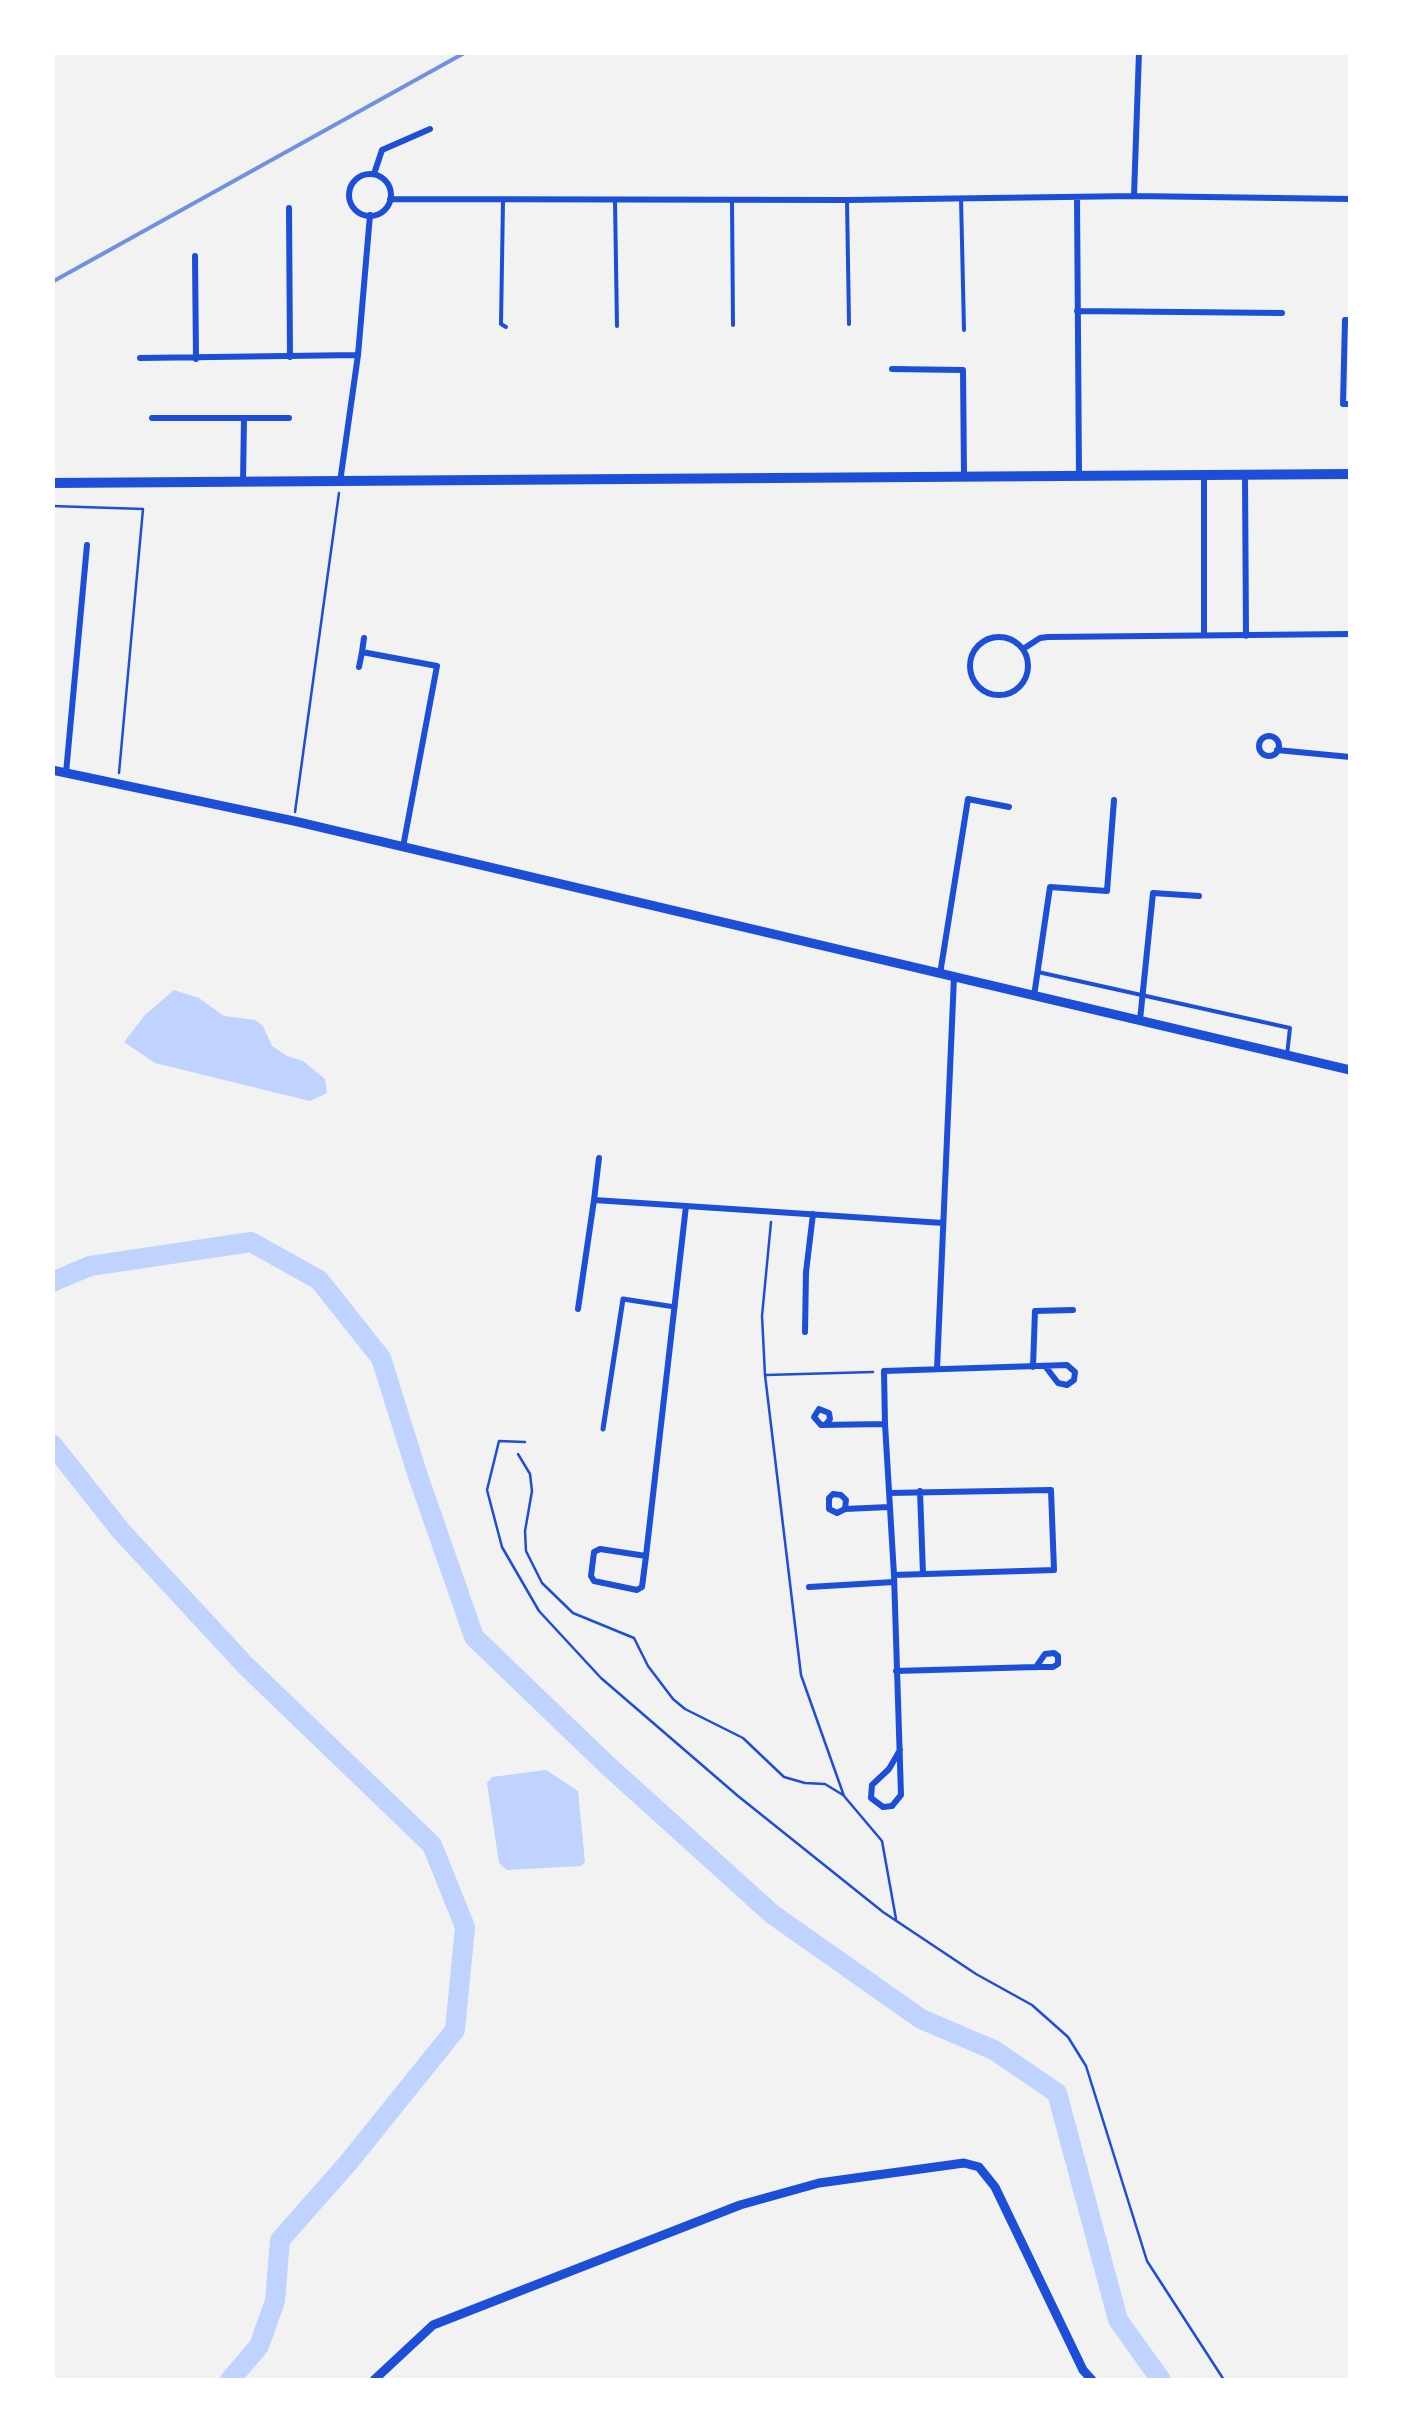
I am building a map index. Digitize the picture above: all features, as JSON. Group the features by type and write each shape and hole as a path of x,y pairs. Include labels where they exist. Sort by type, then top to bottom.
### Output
{"main road":[{"path":"52,484 340,487 964,475 1350,474"}],"street":[{"path":"1134,196 1139,52"},
{"path":"374,174 382,150 430,129"},
{"path":"374,174 385,181 390,199 381,212 370,216 354,208 350,190 361,176 374,174"},
{"path":"1077,198 1080,474"},
{"path":"390,199 1350,199"},
{"path":"289,208 290,357"},
{"path":"340,487 358,355 370,216"},
{"path":"196,256 196,359"},
{"path":"1077,311 1282,314"},
{"path":"1350,320 1345,320 1343,404 1350,404"},
{"path":"140,358 358,355"},
{"path":"892,369 962,370 964,475"},
{"path":"152,418 289,418"},
{"path":"243,483 244,418"},
{"path":"1245,474 1246,636"},
{"path":"1204,475 1204,634"},
{"path":"66,773 87,546"},
{"path":"1023,649 1048,637 1350,634"},
{"path":"997,637 1023,649 1027,676 1016,690 999,696 975,682 970,663 979,646 997,637"},
{"path":"360,667 364,638"},
{"path":"362,652 437,666 403,847"},
{"path":"1277,750 1350,756"},
{"path":"52,770 403,847 1350,1070"},
{"path":"940,974 968,799 1009,806"},
{"path":"1034,996 1050,886 1107,892 1114,800"},
{"path":"1140,1020 1152,894 1199,896"},
{"path":"936,1370 954,977"},
{"path":"578,1308 599,1158"},
{"path":"594,1200 943,1223"},
{"path":"646,1556 600,1548 594,1552 590,1576 594,1581 637,1590 642,1587 646,1556 686,1206"},
{"path":"805,1332 812,1214"},
{"path":"604,1429 623,1299 674,1308"},
{"path":"1033,1367 1035,1311 1074,1310"},
{"path":"900,1750 889,1769 872,1785 871,1798 883,1807 899,1802 901,1776 894,1578 884,1371 1045,1366 1072,1368 1074,1380 1067,1385 1058,1384 1045,1366"},
{"path":"826,1424 885,1424"},
{"path":"809,1587 923,1574 1054,1570 1051,1490 889,1492"},
{"path":"920,1492 923,1574"},
{"path":"844,1509 889,1507"},
{"path":"896,1671 1036,1667"},
{"path":"374,2380 433,2325 740,2205 819,2182 964,2163 984,2171 996,2187 1083,2370 1092,2380"}],"lane":[{"path":"961,198 964,330"},
{"path":"615,200 617,326"},
{"path":"732,200 733,325"},
{"path":"846,200 849,324"},
{"path":"503,201 502,324 506,327"},
{"path":"1038,972 1290,1028 1288,1055"}],"path":[{"path":"295,813 340,487"},
{"path":"52,506 144,508 119,775"},
{"path":"772,1211 762,1316 765,1375 801,1675 844,1796"},
{"path":"765,1375 884,1371"},
{"path":"525,1442 499,1441 487,1490 502,1547 539,1611 601,1678 669,1738 896,1921 976,1974 1032,2005 1068,2037 1086,2066 1147,2261 1224,2380"},
{"path":"518,1454 530,1474 532,1491 524,1531 526,1551 542,1583 573,1614 634,1638 648,1666 685,1709 743,1738 784,1777 806,1784 826,1784 844,1796 882,1841 896,1921"}],"water":[{"path":"174,990 199,998 224,1016 255,1020 263,1026 272,1046 303,1061 325,1079 327,1093 310,1101 155,1063 124,1042 145,1015"},
{"path":"546,1770 578,1791 585,1862 581,1866 507,1870 499,1863 487,1783 492,1777"}],"waterway":[{"path":"52,1282 90,1266 251,1242 319,1280 381,1358 474,1637 606,1764 772,1914 921,2019 994,2050 1057,2093 1118,2320 1161,2380"},
{"path":"52,1444 121,1531 245,1665 432,1845 465,1927 455,2030 280,2240 275,2301 259,2346 230,2380"}],"railway":[{"path":"52,282 466,52"}]}
